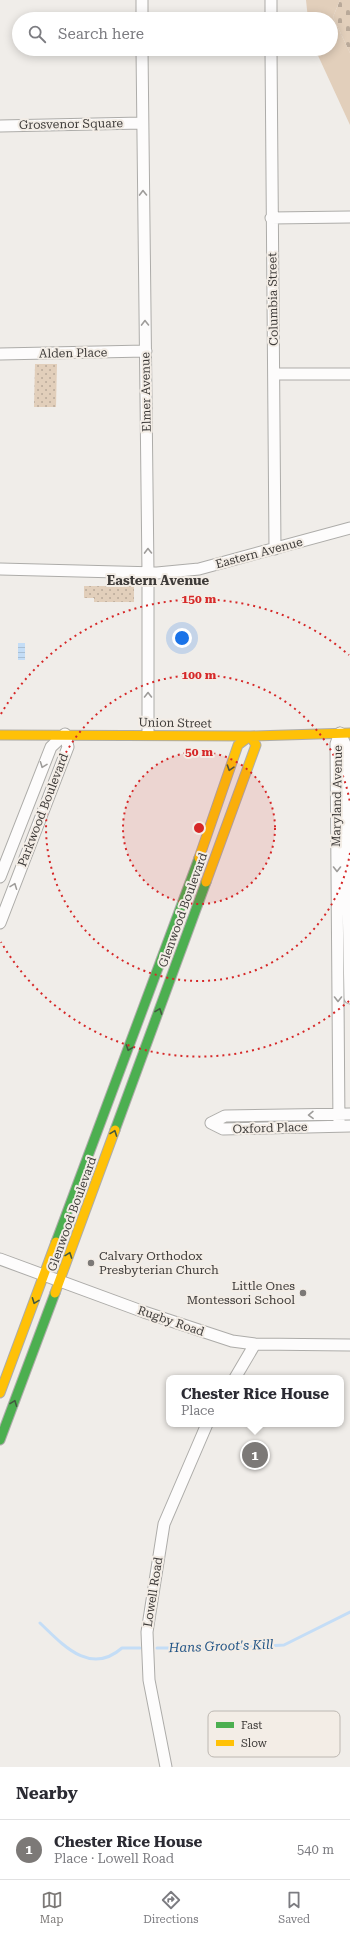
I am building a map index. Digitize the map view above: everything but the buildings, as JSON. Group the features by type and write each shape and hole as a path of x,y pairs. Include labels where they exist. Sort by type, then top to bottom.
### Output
{"street":[{"path":"142,0 142,12"},
{"path":"271,0 271,12"},
{"name":"Elmer Avenue","path":"142,56 148,573 148,734"},
{"name":"Columbia Street","path":"271,56 275,549"},
{"name":"Grosvenor Square","path":"0,126 142,122"},
{"path":"272,218 350,217"},
{"name":"Alden Place","path":"0,354 146,351"},
{"path":"274,374 350,374"},
{"name":"Eastern Avenue","path":"0,569 148,573 199,569 350,528"},
{"name":"Union Street","path":"0,735 148,734 250,736 345,733"},
{"name":"Maryland Avenue","path":"345,733 350,998"},
{"name":"Maryland Avenue","path":"344,1126 338,1114 336,744 345,733"},
{"name":"Parkwood Boulevard","path":"0,877 50,747 65,734 68,747 0,923"},
{"name":"Glenwood Boulevard","path":"0,1393 214,818 238,745 250,736 256,745 0,1440"},
{"name":"Oxford Place","path":"344,1126 223,1129 211,1123 225,1116 350,1114"},
{"name":"Rugby Road","path":"0,1259 45,1274 144,1312 232,1341 255,1344 350,1345"},
{"path":"237,1375 255,1344"},
{"name":"Lowell Road","path":"166,1767 149,1680 147,1632 164,1524 206,1427"}],"green space":[{"path":"306,0 340,0 335,12 307,12"},
{"path":"340,0 350,0 350,53 338,28 338,12 335,12"},
{"path":"338,28 350,53 350,125 318,56 338,56"},
{"path":"35,364 57,364 56,407 34,407"},
{"path":"84,586 134,586 134,602 94,602 94,598 84,598"},
{"path":"313,1120 312,1122 238,1124 235,1122 237,1121"}],"water":[{"path":"18,643 25,643 25,660 18,660"}],"waterway":[{"name":"Hans Groot's Kill","path":"157,1648 231,1648 284,1645 350,1612"},
{"name":"Hans Groot's Kill","path":"40,1623 68,1648 88,1658 99,1659 110,1656 122,1648 140,1648"}],"traffic: fast":[{"path":"56,1242 199,858"},
{"path":"115,1130 206,882"},
{"path":"0,1440 55,1293"}],"traffic: slow":[{"path":"0,735 250,736 350,733"},
{"path":"199,858 238,745 250,736 256,745 206,882"},
{"path":"55,1293 115,1130"},
{"path":"0,1393 56,1242"}],"place":[{"name":"Calvary Orthodox Presbyterian Church","path":"91,1263"},
{"name":"Little Ones Montessori School","path":"303,1293"},
{"name":"Chester Rice House","path":"255,1455"}],"district":[{"name":"Eastern Avenue","path":"158,580"}]}
